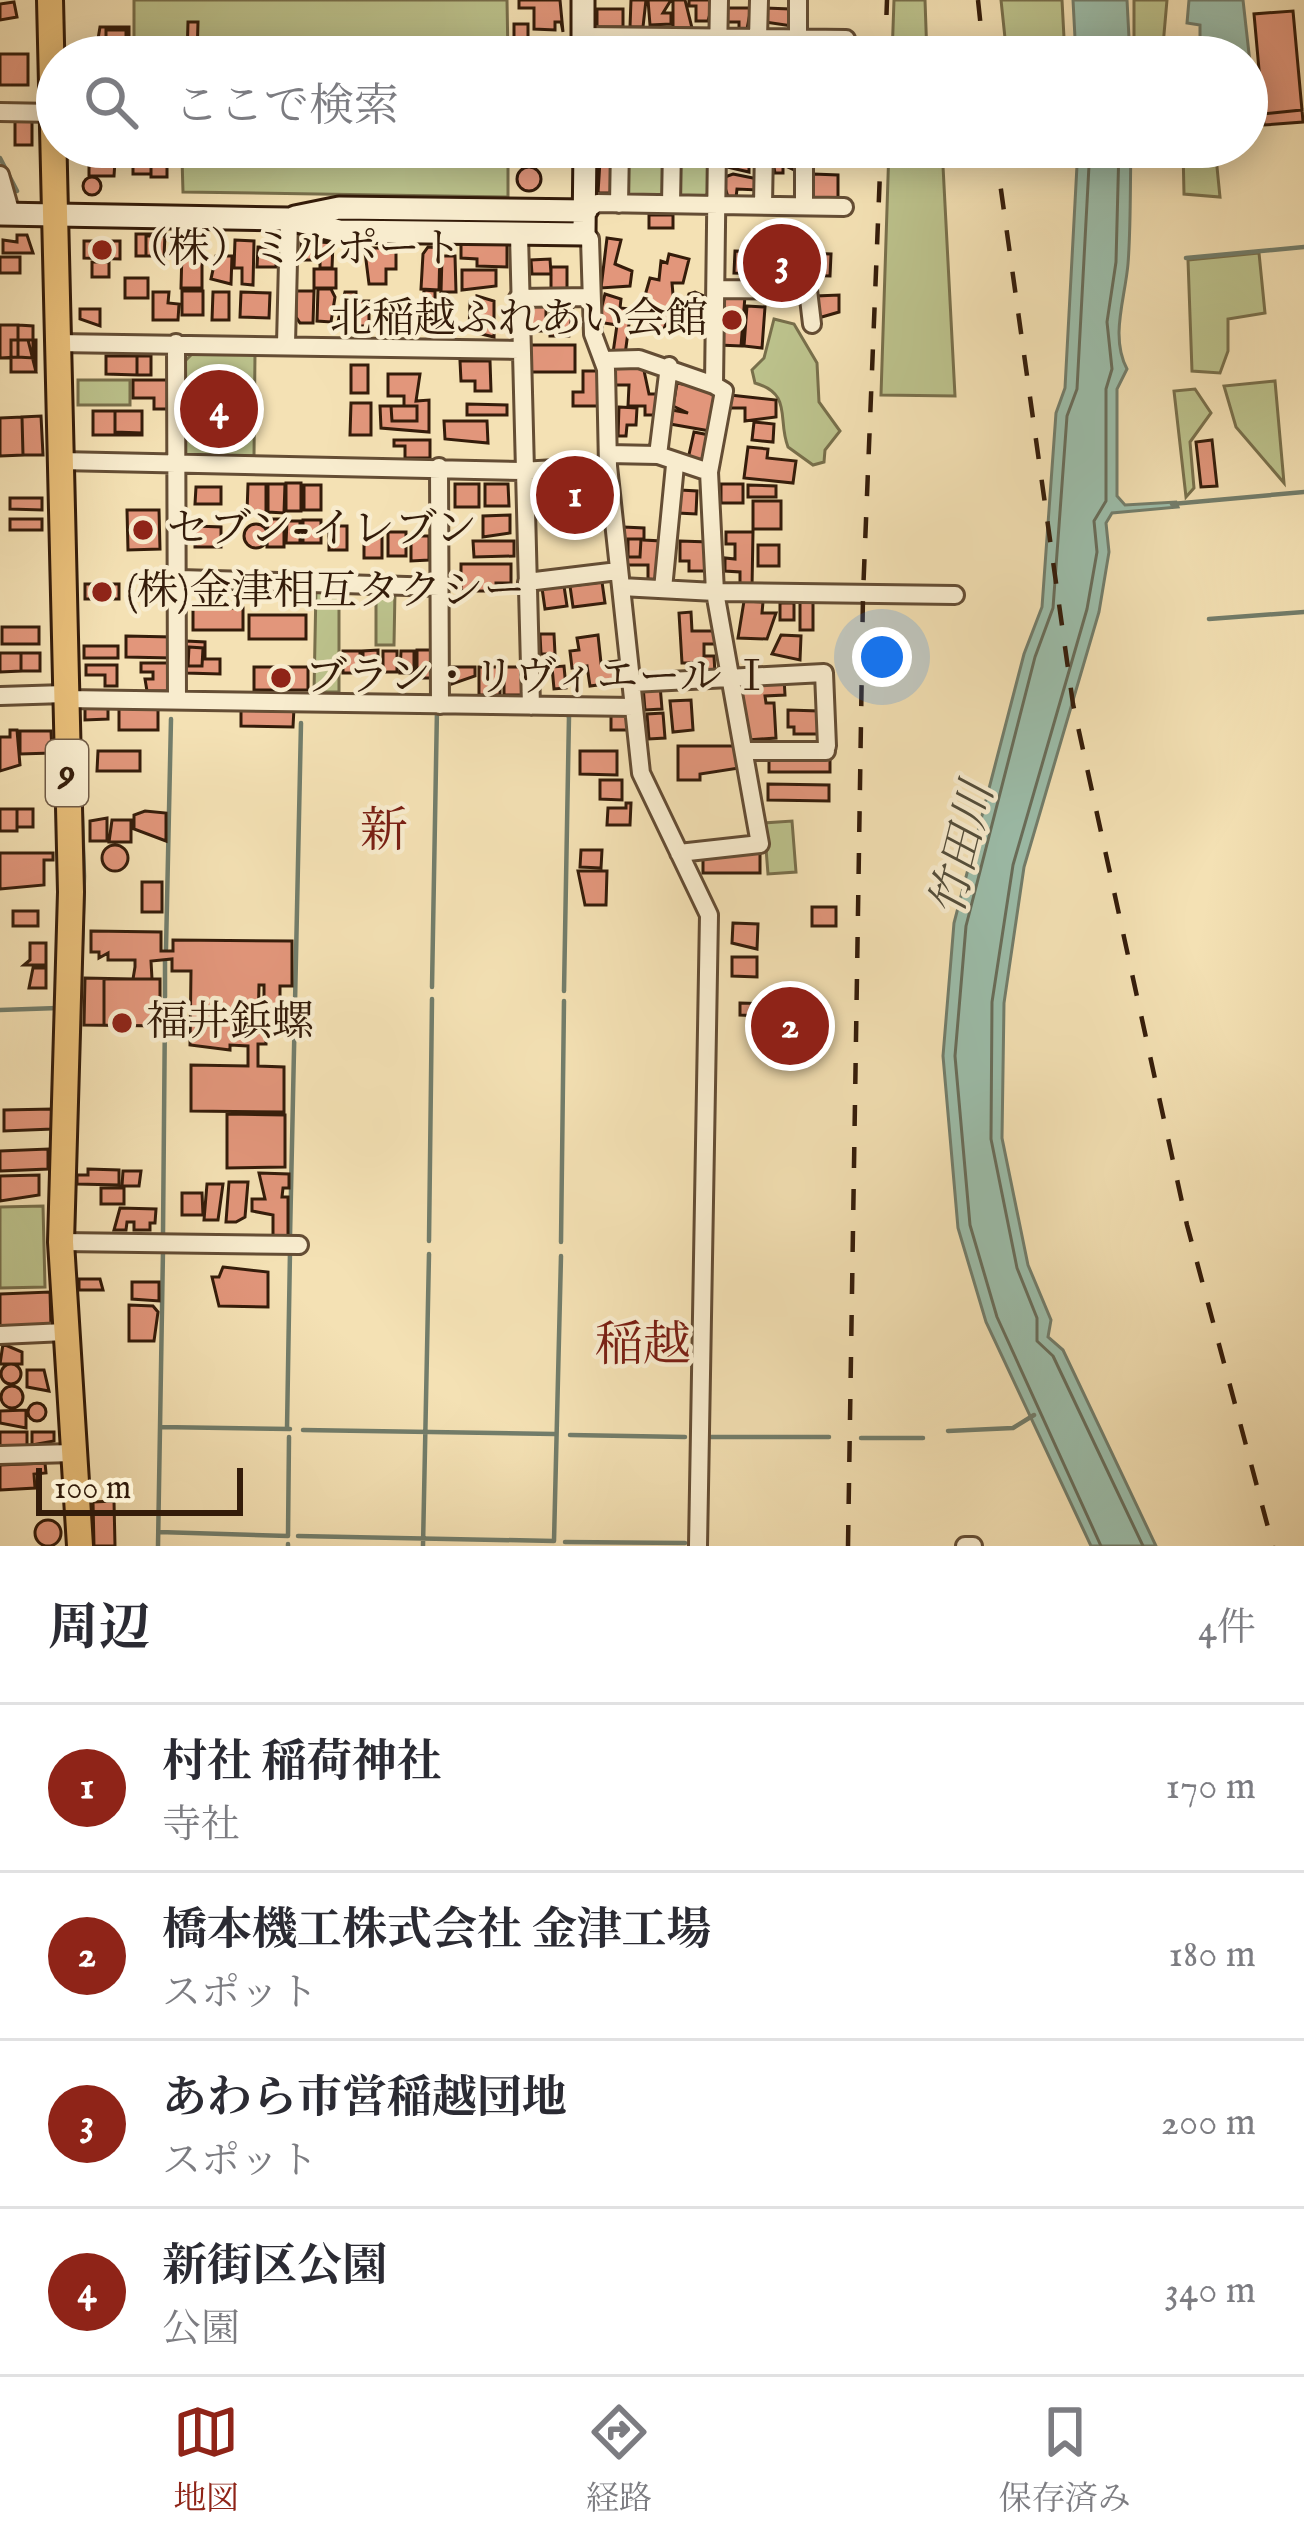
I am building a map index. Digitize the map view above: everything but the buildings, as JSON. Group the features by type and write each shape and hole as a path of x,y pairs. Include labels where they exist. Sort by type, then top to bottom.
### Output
{"main road":[{"name":"9","path":"50,0 51,36"},
{"path":"583,0 583,36"},
{"name":"9","path":"54,168 71,935 61,1242 80,1546"},
{"path":"585,168 585,222"},
{"path":"289,219 339,208 585,222"},
{"path":"5,214 289,219 339,231 519,235 585,222"}],"street":[{"path":"718,36 719,0"},
{"path":"759,0 762,36"},
{"path":"799,0 802,36"},
{"path":"0,112 36,112"},
{"path":"620,168 620,204"},
{"path":"670,204 671,168"},
{"path":"714,385 717,168"},
{"path":"763,206 764,168"},
{"path":"804,168 804,206"},
{"path":"0,175 5,214"},
{"path":"698,1546 709,915 641,773 608,460 603,360 593,334 590,239 585,222 597,203 844,207"},
{"path":"286,344 289,219"},
{"path":"519,235 521,471 531,706"},
{"path":"717,289 808,290 812,324"},
{"path":"518,298 590,297"},
{"path":"56,343 519,350"},
{"path":"176,343 177,700"},
{"path":"603,360 669,366 724,391 709,472 715,592 760,844 679,853"},
{"path":"658,455 669,366"},
{"path":"59,461 521,471 658,455 676,465 709,472"},
{"path":"663,589 676,465"},
{"path":"439,467 440,704"},
{"path":"180,579 439,587"},
{"path":"527,582 619,579 663,589 715,592 955,595"},
{"path":"632,683 824,674 827,749 745,751"},
{"path":"0,696 634,707"},
{"path":"61,1242 299,1245"},
{"path":"0,1335 65,1332"},
{"path":"0,1455 73,1454"}],"green space":[{"path":"134,0 507,0 508,36 134,36"},
{"path":"894,0 925,0 926,36 893,36"},
{"path":"1001,0 1062,0 1064,36 1005,36"},
{"path":"1134,0 1167,0 1164,36 1134,36"},
{"path":"182,168 508,168 508,197 183,192"},
{"path":"625,168 666,168 665,197 624,196"},
{"path":"676,168 709,168 708,198 676,198"},
{"path":"888,168 943,168 955,396 881,395"},
{"path":"1183,168 1217,168 1220,197 1184,194"},
{"path":"1259,253 1265,313 1228,319 1228,351 1220,373 1192,371 1188,260"},
{"path":"774,319 794,324 817,363 819,402 840,431 825,450 824,462 813,465 788,447 779,401 755,383 752,370 764,358"},
{"path":"193,353 255,353 254,456 184,456 184,362"},
{"path":"78,380 130,380 130,405 78,405"},
{"path":"1275,381 1284,483 1236,427 1224,386"},
{"path":"1195,389 1211,413 1190,442 1194,488 1186,497 1174,391"},
{"path":"316,588 339,590 339,692 314,692"},
{"path":"376,590 395,590 394,645 376,645"},
{"path":"792,821 796,872 768,874 764,823"},
{"path":"43,1206 45,1287 0,1288 0,1207"}],"water":[{"path":"1073,0 1127,0 1129,36 1075,36"},
{"path":"1189,0 1243,0 1247,36 1200,36 1200,25 1187,23"},
{"path":"1077,168 1131,168 1129,250 1119,331 1127,369 1117,389 1117,496 1125,505 1176,502 1178,507 1112,513 1106,523 1109,552 1099,612 1024,867 1004,1003 1002,1138 1028,1265 1051,1320 1048,1337 1063,1350 1156,1546 1091,1546 986,1322 958,1228 943,1056 954,923 1024,654 1042,607 1056,413 1065,388"}],"waterway":[{"path":"0,158 17,191"},
{"path":"1186,258 1304,247"},
{"path":"1172,504 1304,492"},
{"path":"1209,619 1304,612"},
{"path":"432,987 437,709"},
{"path":"562,713 569,716 564,991"},
{"path":"166,949 171,719"},
{"path":"290,1237 301,723"},
{"path":"78,1065 84,876 79,734"},
{"path":"165,960 165,997"},
{"path":"429,1241 432,999"},
{"path":"561,1242 564,1001"},
{"path":"163,1234 165,1007"},
{"path":"0,1010 58,1008"},
{"path":"158,1546 163,1250"},
{"path":"287,1429 290,1251"},
{"path":"423,1546 429,1254"},
{"path":"298,1536 554,1541 561,1256"},
{"path":"948,1431 1013,1428 1034,1415"},
{"path":"160,1427 290,1429"},
{"path":"303,1430 555,1434"},
{"path":"570,1435 685,1437"},
{"path":"159,1532 288,1536 289,1437"},
{"path":"709,1437 829,1437"},
{"path":"861,1438 923,1438"},
{"path":"565,1542 685,1543"}],"railway":[{"path":"886,36 887,0"},
{"path":"978,0 982,36"},
{"path":"848,1546 863,595 880,168"},
{"path":"998,168 1073,704 1187,1225 1273,1546"}],"place":[{"name":"（株）ミルポート","path":"102,250"},
{"name":"あわら市営稲越団地","path":"782,263"},
{"name":"北稲越ふれあい会館","path":"732,320"},
{"name":"新街区公園","path":"219,409"},
{"name":"村社 稲荷神社","path":"575,495"},
{"name":"セブン-イレブン","path":"143,530"},
{"name":"(株)金津相互タクシー","path":"102,592"},
{"name":"ブラン・リヴィエール Ⅰ","path":"281,678"},
{"name":"福井鋲螺","path":"122,1023"},
{"name":"橋本機工株式会社 金津工場","path":"790,1026"}],"district":[{"name":"新","path":"384,833"},
{"name":"稲越","path":"643,1347"}],"water label":[{"name":"竹田川","path":"964,850"}]}
